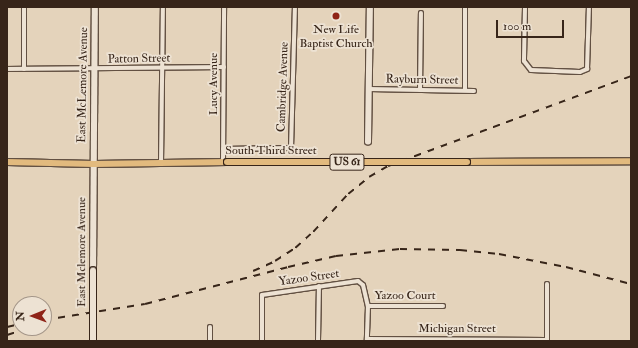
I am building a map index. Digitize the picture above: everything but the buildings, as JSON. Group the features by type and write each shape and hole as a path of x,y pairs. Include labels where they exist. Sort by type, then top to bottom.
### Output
{"main road":[{"name":"East McLemore Avenue","path":"94,164 95,7"},
{"path":"368,142 370,7"},
{"name":"South Third Street","path":"7,162 94,164 225,162 631,161"},
{"name":"East Mclemore Avenue","path":"93,341 94,164"}],"street":[{"path":"24,7 24,69"},
{"path":"161,163 163,7"},
{"name":"Lucy Avenue","path":"224,7 223,149 225,162"},
{"name":"Cambridge Avenue","path":"223,149 291,148 295,7"},
{"path":"464,90 465,7"},
{"path":"525,7 524,61 531,70 580,72 587,69 589,7"},
{"path":"420,90 421,13"},
{"name":"Patton Street","path":"7,69 94,70 224,67"},
{"name":"Rayburn Street","path":"369,89 474,90"},
{"name":"Yazoo Street","path":"262,341 262,295 358,281 363,285 368,306"},
{"path":"547,284 547,340"},
{"path":"318,341 319,286"},
{"path":"368,306 368,340"},
{"name":"Yazoo Court","path":"368,306 443,306"},
{"path":"210,327 210,341"},
{"name":"Michigan Street","path":"368,340 547,340"}],"railway":[{"path":"253,271 275,261 295,248 313,232 348,194 369,177 388,166 631,76"},
{"path":"52,319 145,304 336,256 400,249 460,250 499,254 566,267 631,284"},
{"path":"7,327 12,326"},
{"path":"7,335 12,333"}],"place":[{"name":"New Life Baptist Church","path":"336,16"}]}
